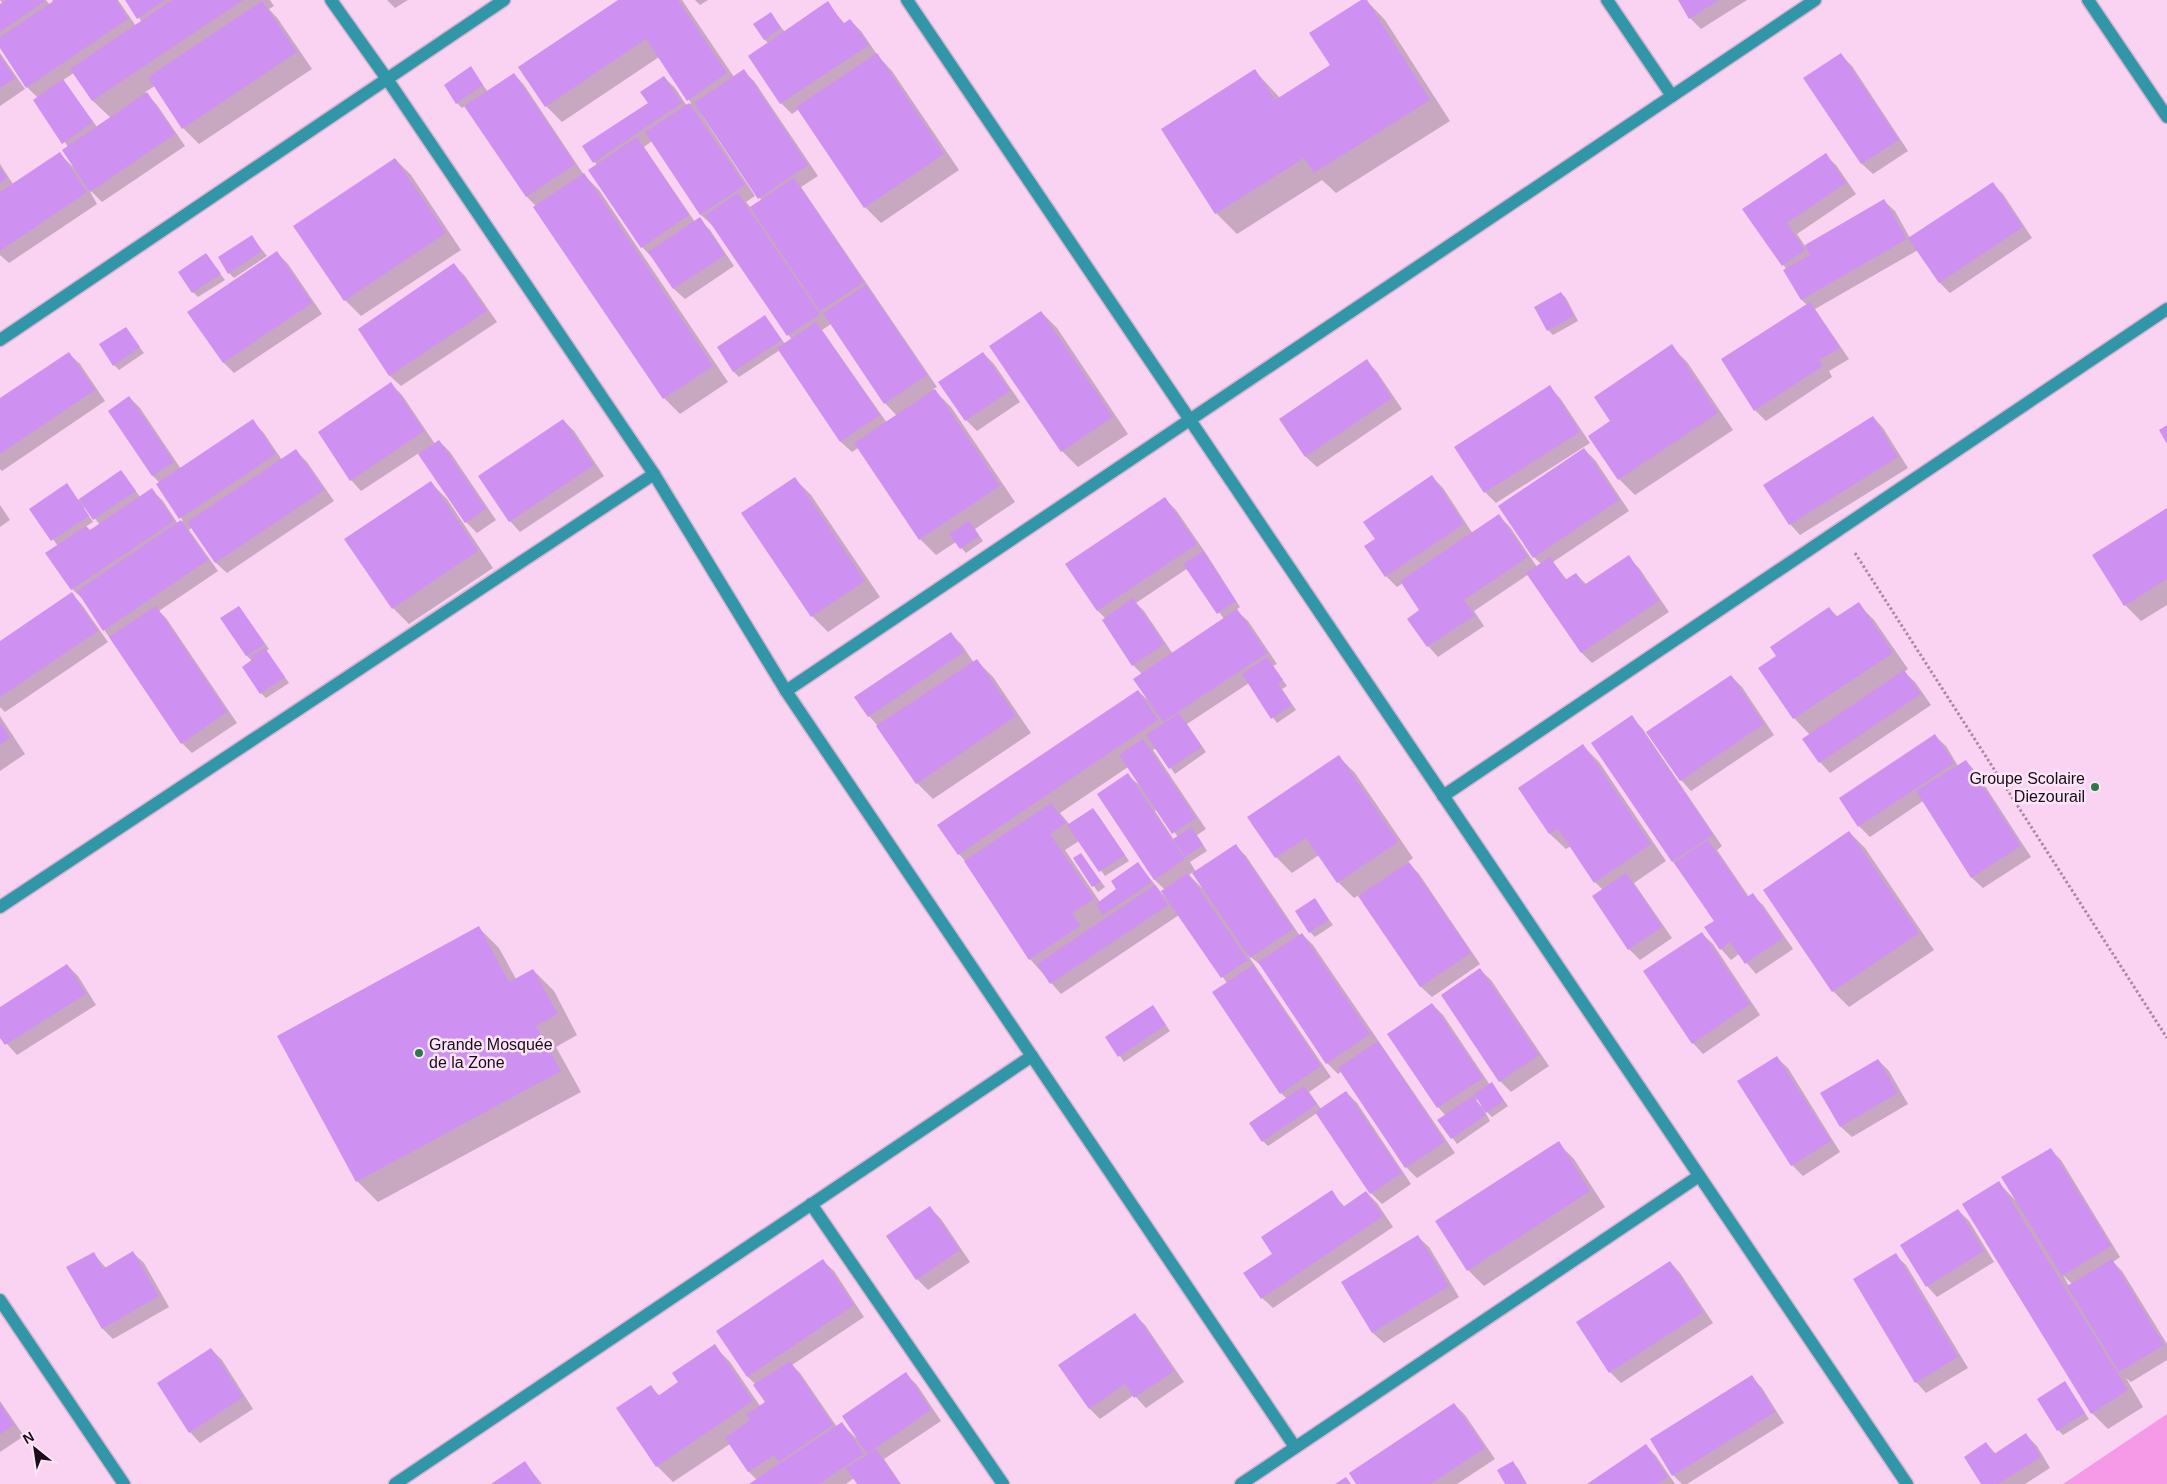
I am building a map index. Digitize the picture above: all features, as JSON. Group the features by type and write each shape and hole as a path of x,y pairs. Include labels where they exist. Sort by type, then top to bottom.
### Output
{"street":[{"path":"331,0 387,79 654,474 786,691 1295,1447"},
{"path":"0,340 504,0"},
{"path":"907,0 1907,1484"},
{"path":"1608,0 1672,96"},
{"path":"786,691 1814,0"},
{"path":"2088,0 2167,117"},
{"path":"1443,796 1841,531 2167,309"},
{"path":"0,907 654,474"},
{"path":"395,1484 1032,1056"},
{"path":"1241,1484 1699,1176"},
{"path":"811,1204 1003,1484"},
{"path":"0,1300 124,1484"}],"path":[{"path":"1841,531 2167,1038"}],"shaded area":[{"path":"2167,1414 2167,1484 2063,1484"}],"building":[{"path":"6,0 45,1 0,32 0,4"},
{"path":"55,0 116,0 128,19 26,88 0,48 0,37"},
{"path":"125,0 165,0 137,19"},
{"path":"172,0 243,0 92,101 70,69"},
{"path":"618,0 678,0 727,73 687,101 646,39 545,107 518,67"},
{"path":"1361,0 1367,0 1430,100 1314,173 1304,158 1215,214 1161,129 1255,69 1275,100 1330,65 1309,33"},
{"path":"1678,0 1719,0 1689,19"},
{"path":"262,1 297,52 182,129 148,77"},
{"path":"828,1 843,24 850,19 869,45 780,104 748,56"},
{"path":"771,12 781,28 764,40 753,24"},
{"path":"877,53 944,154 864,208 796,107"},
{"path":"1841,53 1899,140 1861,164 1803,78"},
{"path":"0,56 15,78 0,88"},
{"path":"471,66 483,85 456,104 444,85"},
{"path":"744,69 808,165 758,199 694,103"},
{"path":"514,73 575,164 526,197 464,106"},
{"path":"664,76 682,103 593,163 582,146 648,103 640,92"},
{"path":"63,79 93,122 62,144 33,100"},
{"path":"147,92 175,134 90,192 62,150"},
{"path":"689,103 745,185 700,215 645,132"},
{"path":"637,137 689,215 641,248 588,170"},
{"path":"60,152 87,192 0,251 0,192"},
{"path":"1826,153 1846,183 1787,223 1805,250 1782,266 1742,209"},
{"path":"395,158 446,233 344,301 293,226"},
{"path":"0,168 7,178 0,183"},
{"path":"584,173 713,366 663,399 533,207"},
{"path":"794,178 864,282 820,311 750,207"},
{"path":"1993,182 2023,227 1939,283 1908,238"},
{"path":"738,193 820,314 787,336 705,215"},
{"path":"1884,199 1907,239 1801,300 1783,270 1810,255 1805,245"},
{"path":"700,217 725,255 673,289 648,252"},
{"path":"252,235 262,251 228,274 218,257"},
{"path":"277,251 312,303 223,363 187,312"},
{"path":"206,253 221,274 192,293 178,272"},
{"path":"454,263 487,311 389,376 358,329"},
{"path":"866,285 927,375 884,404 823,313"},
{"path":"1561,292 1574,316 1547,331 1534,307"},
{"path":"1810,302 1840,348 1819,360 1823,366 1754,411 1721,359"},
{"path":"1041,311 1113,417 1061,452 989,346"},
{"path":"765,315 782,340 733,372 717,347"},
{"path":"816,322 880,415 840,442 777,348"},
{"path":"126,327 140,347 113,366 99,344"},
{"path":"1672,344 1718,413 1618,480 1588,436 1610,421 1594,397"},
{"path":"69,352 95,390 0,454 0,398"},
{"path":"983,352 1010,391 965,421 938,382"},
{"path":"1367,359 1392,398 1305,457 1279,419"},
{"path":"391,382 424,431 350,481 318,432"},
{"path":"1550,385 1580,432 1484,493 1454,447"},
{"path":"935,389 1000,486 919,540 854,443"},
{"path":"129,396 174,462 152,476 108,411"},
{"path":"1873,416 1898,457 1789,525 1763,485"},
{"path":"253,419 276,454 179,519 156,484"},
{"path":"563,419 594,465 509,522 478,476"},
{"path":"2167,425 2167,444 2159,430"},
{"path":"439,440 486,509 465,523 418,454"},
{"path":"1584,448 1619,500 1533,558 1498,506"},
{"path":"296,449 324,490 215,563 187,522"},
{"path":"121,470 136,491 93,520 79,499"},
{"path":"1432,475 1464,524 1385,577 1364,546 1375,539 1363,522"},
{"path":"795,477 865,581 811,617 741,513"},
{"path":"431,481 478,551 392,609 344,539"},
{"path":"67,483 89,516 51,541 29,509"},
{"path":"152,488 174,521 71,590 45,553 86,526 90,530"},
{"path":"1165,497 1197,544 1097,611 1065,564"},
{"path":"2167,508 2167,579 2124,606 2092,555"},
{"path":"1499,514 1528,557 1464,600 1475,615 1427,647 1407,619 1419,610 1400,581"},
{"path":"181,520 208,560 103,631 77,591"},
{"path":"969,521 979,536 960,549 949,534"},
{"path":"1203,551 1236,601 1217,614 1183,564"},
{"path":"1629,555 1659,601 1581,653 1526,573 1550,557 1565,580 1576,573 1584,585"},
{"path":"72,592 98,631 0,697 0,641"},
{"path":"1133,598 1164,644 1132,666 1102,620"},
{"path":"1859,602 1893,653 1793,719 1758,668 1776,656 1770,647 1829,607 1836,617"},
{"path":"156,606 227,712 181,744 109,637"},
{"path":"239,606 265,644 246,656 220,618"},
{"path":"1237,609 1267,653 1163,722 1133,679"},
{"path":"951,632 964,652 868,717 854,697"},
{"path":"265,648 285,677 260,694 242,667 253,659 251,656"},
{"path":"1267,657 1283,680 1278,684 1292,705 1271,719 1242,674"},
{"path":"977,659 1016,716 916,784 876,726"},
{"path":"1904,670 1921,694 1819,763 1802,739"},
{"path":"1731,675 1764,724 1680,781 1646,732"},
{"path":"1138,690 1158,720 958,855 937,825"},
{"path":"1179,713 1202,747 1169,769 1146,735"},
{"path":"1632,715 1713,835 1672,862 1591,743"},
{"path":"0,722 10,738 0,745"},
{"path":"1935,734 1954,763 1858,827 1839,798"},
{"path":"1143,739 1196,818 1172,834 1119,755"},
{"path":"1583,744 1651,844 1594,883 1558,829 1549,834 1518,788"},
{"path":"1339,755 1398,842 1337,883 1306,838 1275,858 1247,817"},
{"path":"1966,760 2021,846 1971,878 1916,791"},
{"path":"1128,773 1185,859 1154,880 1097,794"},
{"path":"1051,803 1066,823 1050,834 1094,899 1072,913 1080,926 1029,960 964,861"},
{"path":"1093,808 1125,855 1099,872 1067,825"},
{"path":"1191,827 1203,845 1185,857 1173,839"},
{"path":"1849,831 1919,933 1832,992 1763,890"},
{"path":"1708,840 1747,897 1753,893 1783,938 1745,964 1730,942 1720,950 1704,927 1714,921 1674,863"},
{"path":"1236,844 1293,929 1250,958 1192,873"},
{"path":"1081,853 1101,882 1092,887 1073,858"},
{"path":"1138,862 1152,882 1103,915 1096,904 1116,889 1111,881"},
{"path":"1409,862 1471,953 1420,987 1358,896"},
{"path":"1188,873 1248,960 1221,978 1161,891"},
{"path":"1626,873 1662,927 1628,950 1592,896"},
{"path":"1155,885 1168,905 1050,984 1037,964"},
{"path":"1315,898 1329,920 1309,933 1295,911"},
{"name":"Grande Mosquée de la Zone","path":"479,926 509,982 533,969 558,1014 536,1026 561,1071 356,1182 277,1036"},
{"path":"1702,932 1750,1004 1692,1044 1643,971"},
{"path":"1302,933 1370,1034 1326,1064 1258,962"},
{"path":"67,964 86,994 5,1045 0,1038 0,1007"},
{"path":"1253,965 1321,1066 1280,1094 1212,992"},
{"path":"1480,968 1539,1055 1499,1082 1441,995"},
{"path":"1432,1003 1483,1078 1437,1108 1387,1034"},
{"path":"1153,1005 1166,1025 1118,1057 1105,1037"},
{"path":"1378,1041 1445,1142 1405,1168 1338,1068"},
{"path":"1777,1056 1831,1141 1791,1166 1737,1081"},
{"path":"1878,1059 1898,1093 1840,1127 1820,1093"},
{"path":"1492,1082 1504,1101 1486,1113 1474,1094"},
{"path":"1304,1086 1317,1104 1262,1142 1249,1123"},
{"path":"1346,1091 1402,1173 1370,1194 1315,1112"},
{"path":"1473,1096 1486,1115 1451,1139 1437,1120"},
{"path":"1559,1141 1590,1191 1467,1271 1435,1221"},
{"path":"2051,1148 2111,1246 2062,1276 2001,1177"},
{"path":"1999,1181 2128,1390 2091,1414 1962,1204"},
{"path":"1332,1190 1343,1207 1366,1191 1383,1216 1261,1299 1243,1273 1272,1254 1261,1237"},
{"path":"930,1206 960,1250 916,1280 886,1236"},
{"path":"1958,1209 1984,1251 1926,1287 1900,1245"},
{"path":"1418,1235 1449,1286 1372,1333 1341,1282"},
{"path":"133,1251 159,1296 102,1329 66,1267 94,1252 103,1269"},
{"path":"1896,1253 1958,1357 1915,1383 1853,1279"},
{"path":"823,1259 854,1305 747,1377 716,1331"},
{"path":"2112,1259 2164,1345 2119,1372 2067,1286"},
{"path":"1670,1261 1703,1312 1609,1373 1576,1322"},
{"path":"1135,1313 1174,1371 1134,1398 1125,1384 1089,1409 1058,1365"},
{"path":"715,1344 753,1401 656,1467 616,1408 651,1385 658,1396 678,1382 672,1373"},
{"path":"211,1348 243,1397 189,1433 157,1383"},
{"path":"790,1361 833,1425 779,1462 774,1455 748,1472 725,1438 750,1420 746,1414 765,1402 753,1385"},
{"path":"906,1372 931,1410 867,1454 842,1416"},
{"path":"1752,1375 1775,1412 1672,1476 1650,1439"},
{"path":"2065,1381 2085,1413 2057,1431 2037,1399"},
{"path":"1454,1403 1485,1448 1431,1484 1356,1484 1349,1473"},
{"path":"0,1404 14,1425 0,1434"},
{"path":"842,1422 864,1454 819,1484 749,1484"},
{"path":"2026,1433 2041,1457 1998,1484 1981,1484 1964,1457 1986,1442 1994,1454"},
{"path":"1646,1444 1668,1477 1657,1484 1587,1484"},
{"path":"876,1449 900,1484 857,1484 846,1468"},
{"path":"525,1461 540,1484 491,1484"},
{"path":"1513,1461 1526,1484 1505,1484 1497,1470"},
{"path":"1346,1477 1351,1484 1335,1484"}],"place":[{"name":"Groupe Scolaire Diezourail","path":"2095,787"},
{"name":"Grande Mosquée de la Zone","path":"419,1053"}]}
